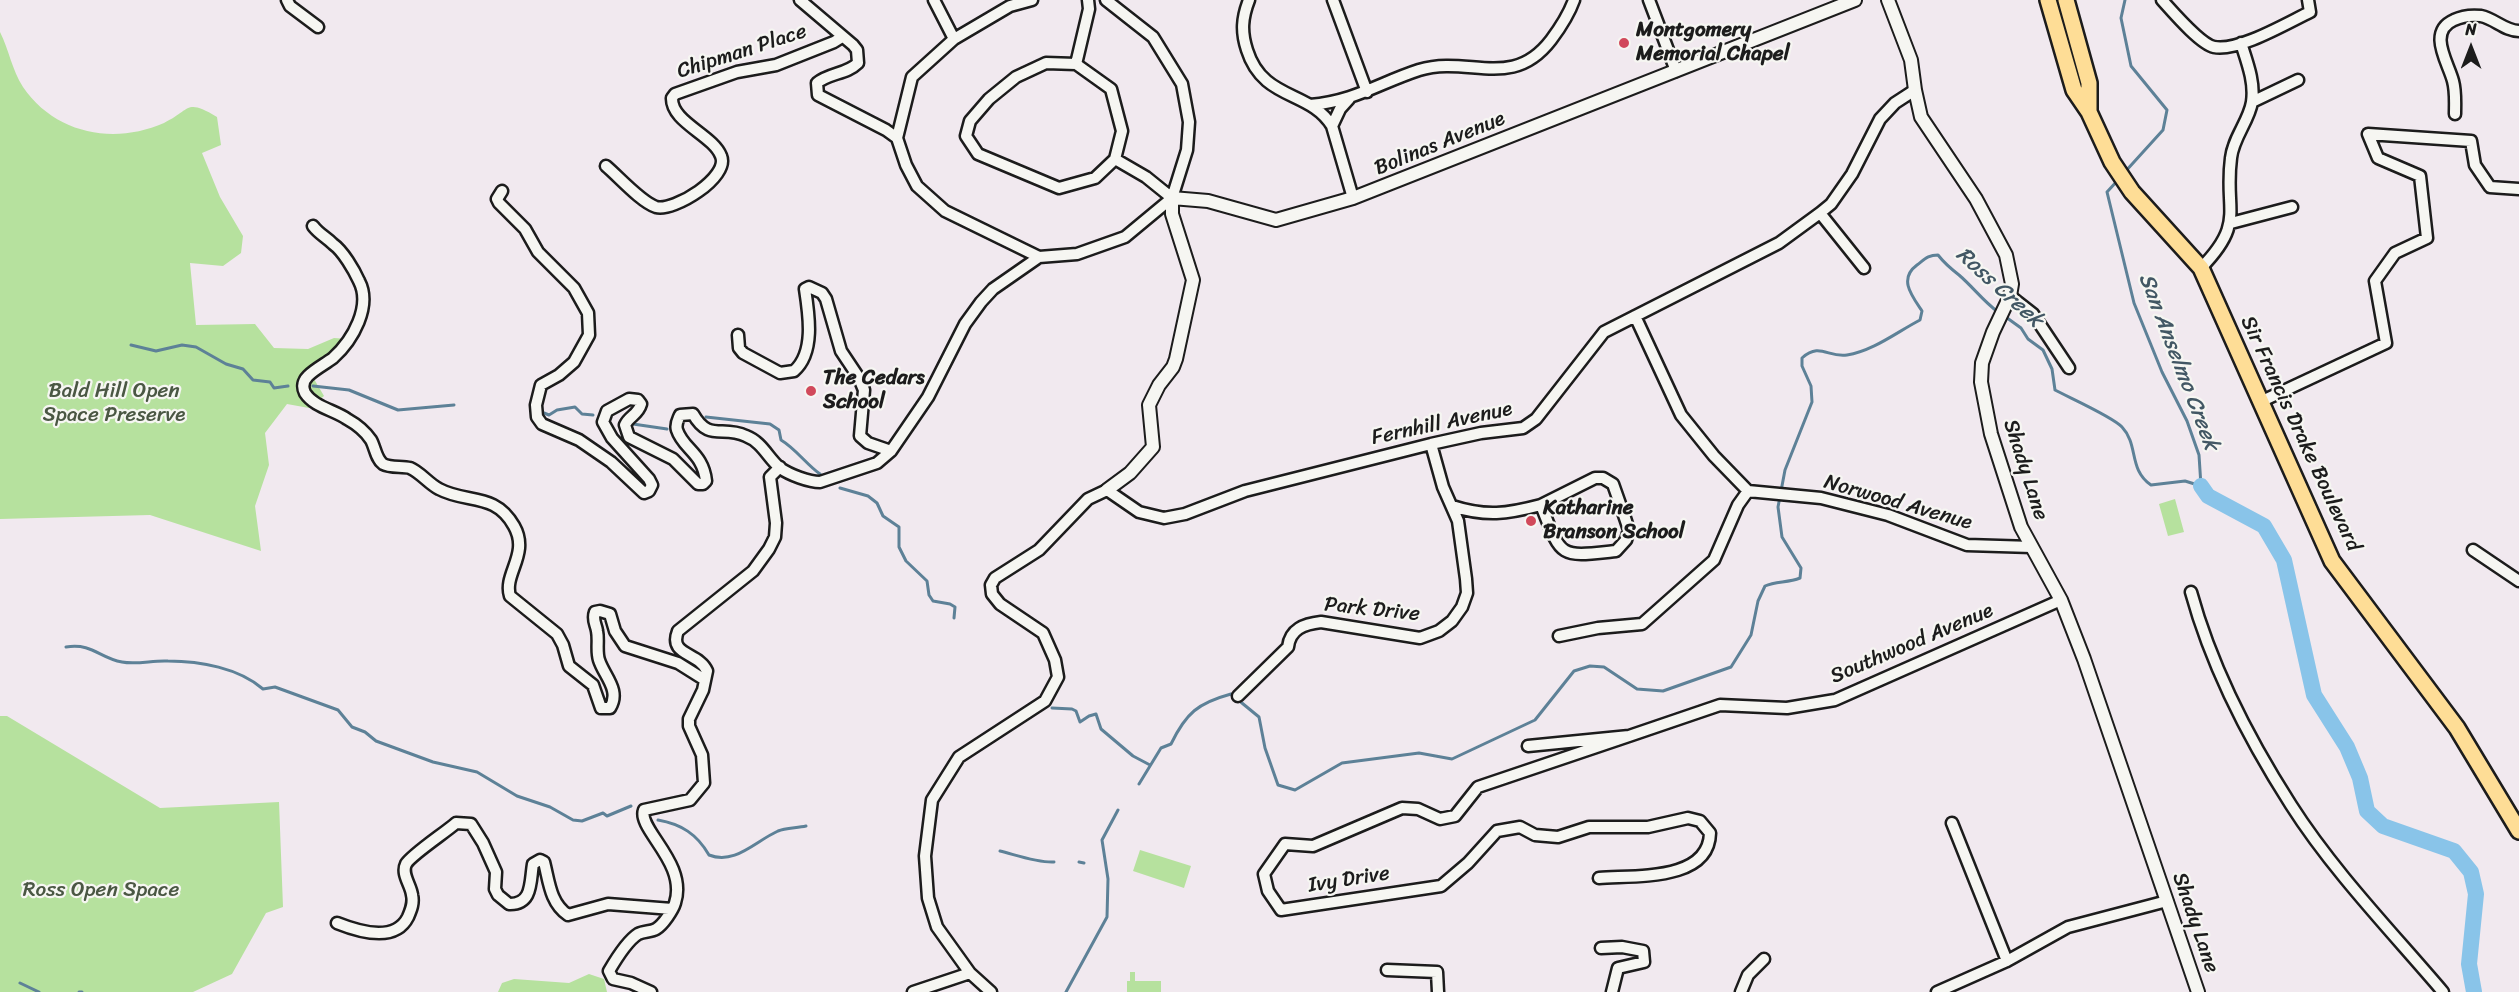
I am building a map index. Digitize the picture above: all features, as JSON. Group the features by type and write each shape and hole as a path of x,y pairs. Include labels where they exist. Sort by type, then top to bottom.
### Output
{"main road":[{"name":"Sir Francis Drake Boulevard","path":"2048,0 2074,90 2089,112 2112,162 2132,192 2201,268 2332,561 2463,738 2519,831"},
{"name":"Sir Francis Drake Boulevard","path":"2066,0 2089,83 2089,112"}],"street":[{"path":"287,0 290,6 318,27"},
{"path":"800,0 856,50 858,63 823,78 817,83 818,95 825,101 886,130 897,138"},
{"path":"934,0 954,39"},
{"path":"1032,0 1009,3 954,39 912,77 897,138 906,165 917,186 930,199 967,223 1039,257 1077,254 1125,237 1172,198"},
{"path":"1076,64 1089,9 1088,0"},
{"path":"991,992 970,973 937,927 928,898 925,856 932,800 959,757 1045,701 1058,677 1055,660 1043,633 1000,604 992,594 991,585 994,578 1039,550 1088,499 1107,490 1130,473 1153,447 1149,405 1159,385 1173,367 1185,322 1192,280 1172,214 1172,198 1187,150 1189,122 1182,84 1153,38 1106,0"},
{"path":"1249,0 1244,14 1242,34 1256,72 1275,88 1310,105 1332,126 1353,198"},
{"path":"1333,0 1367,92"},
{"path":"1310,105 1349,99 1426,69 1450,65 1498,70 1518,66 1541,53 1560,28 1574,0"},
{"path":"1649,0 1676,71"},
{"name":"Bolinas Avenue","path":"1172,198 1208,201 1276,220 1353,198 1854,0"},
{"path":"1888,0 1911,60 1921,117 2001,241 2010,267 2008,302 2033,314 2069,368"},
{"path":"2162,0 2203,42 2212,47 2241,43 2310,12 2308,0"},
{"path":"2455,114 2455,90 2440,40 2446,23 2460,17 2481,16 2499,23 2510,31 2519,31"},
{"name":"Chipman Place","path":"606,166 656,206 672,206 716,178 722,163 721,155 674,108 672,98 675,94 737,72 776,65 842,37"},
{"path":"2201,268 2219,249 2231,223 2230,156 2252,102 2251,77 2241,43"},
{"path":"1046,63 1076,64 1111,89 1122,131 1115,159 1095,178 1059,188 978,154 966,136 970,121 989,99 1016,77 1046,63"},
{"path":"2252,102 2298,80"},
{"name":"Fernhill Avenue","path":"1107,490 1139,512 1164,518 1185,514 1245,491 1431,444 1481,433 1523,428 1536,419 1604,332 1779,243 1831,204 1852,174 1880,118 1895,103 1915,90"},
{"path":"1332,126 1349,99"},
{"path":"2260,402 2386,343 2375,281 2395,253 2427,238 2420,176 2378,158 2368,134 2471,141 2475,165 2490,187 2519,189"},
{"path":"1115,159 1146,177 1172,198"},
{"path":"502,190 497,199 499,203 525,229 538,252 574,288 588,313 589,334 574,362 559,375 541,385 536,405 537,417 542,424 579,440 611,462 644,493 649,491 652,485 649,479 612,438 603,422 607,411 629,399 638,400 641,404 639,411 627,420 625,425 629,437 673,459 698,484 706,481 705,472 700,461 677,430 677,422 687,413 693,414 705,430 745,435 762,446 780,468 814,482 877,463 891,451 928,397 965,324 981,302 993,289 1039,257"},
{"path":"2231,223 2292,207"},
{"path":"1820,213 1864,268"},
{"path":"313,226 321,236 335,245 360,282 364,297 362,314 342,349 303,382 303,390 309,398 361,429 370,439 378,459 384,465 414,470 441,491 482,500 497,506 506,514 515,528 519,542 518,561 509,583 510,596 557,634 569,666 593,685 601,708 610,708 613,704 613,690 598,657 597,631 593,617 595,612 610,614 615,631 625,646 678,663 705,680"},
{"path":"738,335 739,348 743,353 780,373 794,372 803,360 807,345 809,314 805,289 808,287 822,293 826,299 841,351 864,390 860,436 868,443 891,451"},
{"name":"Shady Lane","path":"2008,302 1987,345 1982,363 1981,382 1991,434 2011,502 2032,548 2061,600 2084,659 2198,992"},
{"path":"1559,636 1598,628 1642,624 1714,560 1738,505 1748,492 1714,456 1681,415 1635,316"},
{"name":"Park Drive","path":"1238,696 1288,648 1293,631 1308,624 1321,622 1339,624 1420,638 1439,631 1452,621 1462,608 1467,586 1458,521 1443,487 1431,444"},
{"path":"651,992 631,983 613,979 609,971 638,935 657,929 676,901 675,870 661,844 646,826 642,814 644,810 650,807 681,804 690,800 704,783 702,756 688,726 707,671 704,665 676,645 675,639 678,631 753,572 770,549 776,523 770,477 780,468"},
{"path":"1452,506 1476,514 1514,512 1541,505 1595,478 1603,478 1612,484 1625,518 1629,530 1626,540 1616,551 1585,554 1563,550 1556,544 1541,505"},
{"name":"Norwood Avenue","path":"1748,492 1821,498 1888,515 1966,545 2032,548"},
{"path":"2473,550 2519,581"},
{"path":"2191,592 2199,621 2217,664 2251,736 2291,806 2335,864 2443,992"},
{"name":"Southwood Avenue","path":"1528,746 1629,736 1720,705 1787,708 1835,700 2061,600"},
{"name":"Ivy Drive","path":"1599,878 1677,872 1703,856 1710,842 1710,833 1700,821 1688,818 1648,827 1589,827 1558,837 1534,835 1520,828 1497,831 1468,863 1441,886 1281,910 1268,891 1264,874 1285,844 1313,846 1402,808 1418,809 1440,819 1455,816 1478,787 1629,736"},
{"path":"337,923 351,929 375,933 393,931 400,927 406,921 413,905 411,889 405,873 408,861 456,823 471,824 483,843 496,872 495,889 498,896 509,904 520,902 531,886 533,864 540,860 544,862 556,903 568,915 608,904 672,909"},
{"path":"1952,823 2007,961"},
{"path":"1937,992 2007,961 2068,927 2167,901"},
{"path":"1601,948 1622,947 1643,951 1644,962 1618,968 1612,992"},
{"path":"1741,992 1748,975 1764,959"},
{"path":"1388,970 1437,972 1438,992"},
{"path":"913,992 970,973"}],"green space":[{"name":"Bald Hill Open Space Preserve","path":"0,32 23,87 36,103 68,125 106,134 125,133 145,130 164,123 193,107 217,117 221,145 202,153 220,197 243,236 241,253 223,266 190,263 196,325 255,324 274,348 308,349 334,338 348,339 314,379 324,396 309,408 287,404 265,433 269,465 255,506 261,551 150,515 0,519"},
{"path":"2175,499 2184,532 2168,536 2159,504"},
{"name":"Ross Open Space","path":"0,716 7,716 160,808 279,802 283,907 266,913 232,974 193,992 0,992"},
{"path":"1140,850 1191,866 1184,888 1133,871"},
{"path":"1130,972 1135,972 1135,981 1161,981 1161,992 1127,992"},
{"path":"589,974 604,979 607,992 498,992 502,983 514,979 569,983"}],"waterway":[{"name":"San Anselmo Creek","path":"2124,173 2163,130 2167,110 2131,66 2121,18 2125,0"},
{"name":"San Anselmo Creek","path":"2003,315 2021,328 2028,339 2043,350 2052,369 2055,390 2101,413 2122,427 2130,441 2136,464 2144,479 2151,485 2185,481 2201,486 2199,455 2187,421 2162,372 2134,303 2107,192 2118,180"},
{"name":"Ross Creek","path":"1139,784 1161,748 1171,744 1182,724 1194,711 1210,701 1231,694 1259,717 1265,748 1278,785 1295,790 1342,763 1419,753 1452,759 1535,720 1574,671 1590,666 1604,667 1637,689 1663,691 1731,667 1751,635 1758,601 1765,586 1800,578 1801,568 1782,537 1778,507 1785,470 1812,402 1811,386 1802,366 1802,358 1814,351 1840,355 1857,353 1920,320 1922,311 1909,288 1908,276 1911,270 1932,256 1938,255 1998,312"},
{"path":"131,345 156,351 182,345 196,347 226,364 243,369 253,380 270,382 274,388 288,386"},
{"path":"313,386 349,390 398,410 454,405"},
{"path":"544,413 549,415 557,410 575,407 582,414 593,415"},
{"path":"706,417 770,424 779,430 781,440 820,474"},
{"path":"633,424 667,429"},
{"path":"2201,486 2208,496 2264,526 2284,560 2314,695 2347,747 2360,778 2367,811 2383,826 2454,851 2471,872 2476,894 2469,964 2474,992"},
{"path":"840,488 868,496 877,503 883,516 899,527 899,547 906,561 927,581 929,595 933,601 955,607 954,618"},
{"path":"66,647 83,647 122,662 180,661 206,664 231,671 263,689 275,687 338,710 352,727 365,732 376,741 433,762 477,772 517,796 550,807 573,820 582,821 603,813 607,816 631,806"},
{"path":"1052,708 1072,709 1076,711 1080,722 1096,714 1101,729 1133,756 1150,765"},
{"name":"Ross Creek","path":"1066,992 1107,917 1108,879 1102,840 1118,810"},
{"path":"658,820 688,831 709,855 718,857 736,855 778,831 806,826"},
{"path":"1000,851 1034,860 1054,862"},
{"path":"1079,862 1084,863"},
{"path":"20,983 39,992"}],"place":[{"name":"Montgomery Memorial Chapel","path":"1624,43"},
{"name":"The Cedars School","path":"811,391"},
{"name":"Katharine Branson School","path":"1531,521"}]}
